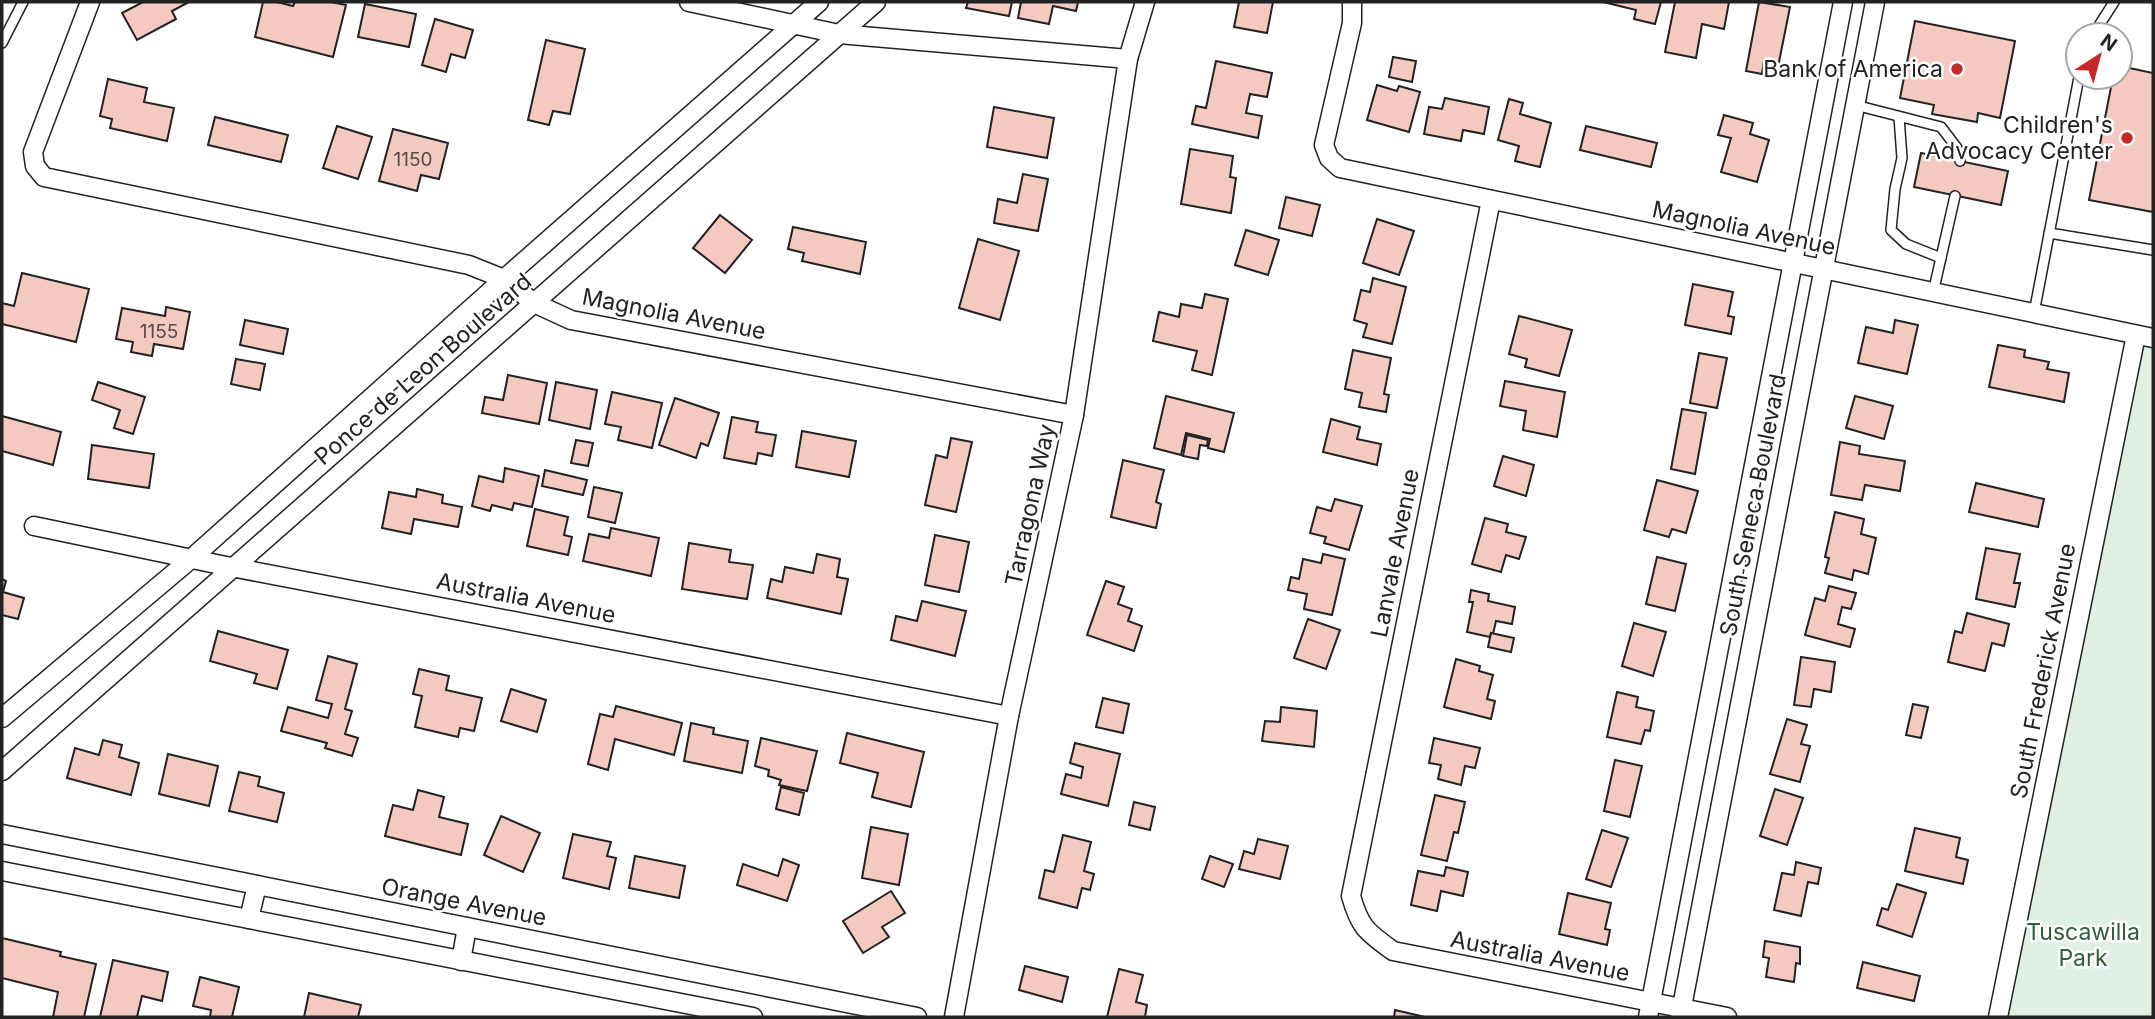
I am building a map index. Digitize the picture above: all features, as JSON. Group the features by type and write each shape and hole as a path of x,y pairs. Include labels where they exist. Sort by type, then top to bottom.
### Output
{"street":[{"name":"Magnolia Avenue","path":"90,2 33,152 35,166 44,177 469,265 504,279 534,303 571,320 1074,415"},
{"path":"689,2 839,34 1128,59"},
{"name":"Ponce de Leon Boulevard","path":"2,718 192,558 819,2"},
{"name":"Ponce de Leon Boulevard","path":"2,772 876,2"},
{"name":"Tarragona Way","path":"954,1017 1009,716 1074,415 1128,59 1145,2"},
{"name":"Magnolia Avenue","path":"1352,2 1352,23 1324,145 1329,158 1340,168 2145,336"},
{"name":"South Seneca Boulevard","path":"1649,1010 1843,2"},
{"name":"South Seneca Boulevard","path":"1681,1013 1875,2"},
{"path":"1824,98 1855,105"},
{"name":"Lanvale Avenue","path":"1357,916 1351,896 1491,200"},
{"name":"South Frederick Avenue","path":"1998,1017 2145,336"},
{"name":"Australia Avenue","path":"34,526 234,568 1009,716"},
{"path":"1722,629 1754,633"},
{"name":"Orange Avenue","path":"2,834 917,1017"},
{"path":"2,871 753,1017"},
{"path":"249,919 257,885"},
{"name":"Australia Avenue","path":"1357,916 1365,931 1393,951 1649,1010 1727,1017"},
{"path":"461,961 467,927"},
{"path":"684,1004 690,972"}],"lane":[{"path":"2,43 23,2"},
{"path":"2102,21 2114,2"},
{"path":"2034,313 2075,91"},
{"path":"1855,105 1941,127 1958,148 1959,161"},
{"path":"1899,117 1902,158 1895,188 1891,230 1906,244 1941,258"},
{"path":"1934,293 1955,195"},
{"path":"2049,233 2153,250"}],"green space":[{"name":"Tuscawilla Park","path":"2136,335 2153,338 2153,1017 1998,1017"}],"building":[{"path":"143,2 189,2 172,11 176,19 137,40 122,13"},
{"path":"263,2 293,6 295,2 331,2 346,5 333,57 255,37"},
{"path":"968,2 1012,2 1009,16 966,8"},
{"path":"1021,2 1078,2 1076,11 1053,6 1049,24 1018,18"},
{"path":"1239,2 1273,2 1267,33 1234,27"},
{"path":"1603,2 1661,2 1655,24 1634,19 1636,10"},
{"path":"1675,2 1729,2 1724,29 1702,24 1696,58 1665,52"},
{"path":"1759,2 1790,7 1779,62 1764,59 1762,74 1746,71"},
{"path":"365,4 416,14 409,47 358,37"},
{"path":"435,19 473,30 465,58 451,54 446,72 422,65"},
{"name":"Bank of America","path":"1915,21 2015,41 2000,118 1978,113 1977,122 1932,114 1934,105 1900,98"},
{"path":"546,40 585,49 570,114 553,111 549,125 528,120"},
{"path":"1393,57 1416,61 1412,82 1389,77"},
{"path":"1216,61 1272,73 1267,97 1250,94 1246,113 1262,116 1258,138 1192,124 1196,106 1206,108"},
{"name":"Children's Advocacy Center","path":"2134,69 2153,73 2153,212 2089,200 2110,91 2134,91"},
{"path":"108,79 147,88 144,102 174,108 167,141 110,128 112,119 100,116"},
{"path":"1377,85 1397,91 1399,86 1420,92 1409,132 1367,120"},
{"path":"1445,98 1489,107 1484,134 1463,130 1461,141 1424,134 1429,107 1442,109"},
{"path":"1509,99 1523,103 1520,114 1551,123 1540,167 1515,161 1519,146 1498,140"},
{"path":"994,107 1054,118 1047,158 987,147"},
{"path":"1724,115 1753,123 1750,134 1769,140 1757,182 1721,172 1731,138 1718,135"},
{"path":"215,117 288,135 281,162 208,145"},
{"path":"337,126 372,137 358,179 323,168"},
{"path":"1586,126 1657,143 1651,167 1580,150"},
{"path":"393,129 448,143 439,179 421,175 417,191 379,181"},
{"path":"1190,149 1233,156 1230,177 1236,178 1231,213 1181,204"},
{"path":"1921,153 2008,171 2001,205 1914,187"},
{"path":"1023,174 1048,179 1038,231 994,223 998,199 1017,203"},
{"path":"1286,197 1320,205 1312,236 1279,228"},
{"path":"720,215 752,240 725,273 693,248"},
{"path":"1377,219 1414,231 1399,275 1363,263"},
{"path":"793,227 866,242 860,274 802,261 804,253 788,249"},
{"path":"1246,230 1279,240 1268,275 1235,265"},
{"path":"978,239 1019,251 1000,320 959,308"},
{"path":"22,273 89,289 76,342 2,324 2,303 14,306"},
{"path":"1373,278 1406,287 1392,344 1363,337 1367,324 1354,320 1361,290 1370,292"},
{"path":"1693,284 1733,292 1728,316 1734,317 1731,334 1685,325"},
{"path":"1205,294 1228,299 1212,375 1192,370 1197,351 1153,341 1159,312 1179,317 1181,304 1202,308"},
{"path":"166,307 190,312 183,349 154,344 152,356 131,352 133,342 116,339 122,308 165,316"},
{"path":"1519,316 1572,330 1559,376 1525,367 1527,359 1509,354"},
{"path":"245,320 288,329 283,354 240,345"},
{"path":"1895,320 1918,325 1907,374 1858,363 1866,327 1893,333"},
{"path":"1998,345 2025,350 2024,357 2049,362 2047,369 2069,373 2064,402 1989,387"},
{"path":"1353,350 1391,358 1384,394 1389,395 1386,412 1359,407 1362,393 1345,389"},
{"path":"1699,353 1727,358 1717,408 1690,403"},
{"path":"236,359 265,364 260,390 231,384"},
{"path":"508,375 547,383 539,424 482,413 485,397 503,400"},
{"path":"1505,381 1565,392 1557,437 1523,430 1526,411 1500,406"},
{"path":"98,382 145,397 133,434 114,428 120,410 92,400"},
{"path":"556,382 597,390 590,429 549,420"},
{"path":"612,392 662,403 652,448 618,440 621,427 605,424"},
{"path":"1166,396 1234,413 1224,452 1208,448 1210,439 1186,433 1181,455 1154,448"},
{"path":"1855,396 1893,406 1884,439 1846,428"},
{"path":"675,398 719,413 708,446 701,443 696,458 659,445"},
{"path":"1682,409 1706,413 1695,474 1671,469"},
{"path":"2,416 61,432 53,465 2,451"},
{"path":"732,417 758,422 756,432 776,435 772,456 758,453 756,464 724,458"},
{"path":"1331,419 1360,427 1357,439 1381,444 1377,465 1323,452"},
{"path":"802,431 856,441 849,477 796,467"},
{"path":"1187,435 1208,440 1207,446 1200,445 1198,459 1183,456"},
{"path":"951,438 972,442 956,512 925,505 936,455 947,458"},
{"path":"576,440 593,443 588,466 571,463"},
{"path":"1840,442 1860,446 1859,454 1905,461 1900,491 1865,485 1862,500 1831,495"},
{"path":"92,445 154,454 149,488 88,479"},
{"path":"1503,456 1534,465 1526,496 1494,486"},
{"path":"1123,460 1164,470 1156,502 1161,504 1156,528 1111,517"},
{"path":"505,468 539,476 532,507 514,503 512,510 492,505 490,511 472,506 479,476 503,482"},
{"path":"545,470 587,480 583,495 542,486"},
{"path":"1657,480 1698,491 1686,533 1672,529 1669,537 1644,530"},
{"path":"1976,483 2044,499 2038,527 1969,512"},
{"path":"594,487 622,493 615,523 588,517"},
{"path":"417,489 443,495 442,503 462,507 458,527 414,519 411,534 382,528 389,492 416,497"},
{"path":"1335,499 1362,506 1349,550 1324,543 1326,537 1310,533 1317,507 1331,511"},
{"path":"535,509 568,517 564,535 572,537 568,555 527,546"},
{"path":"1835,512 1864,519 1861,534 1876,538 1868,574 1854,570 1852,580 1825,573 1829,558 1825,557"},
{"path":"1485,518 1508,524 1506,532 1526,537 1519,559 1506,555 1501,572 1472,564"},
{"path":"611,528 659,538 651,576 583,561 589,534 609,538"},
{"path":"935,535 969,542 959,592 925,585"},
{"path":"689,543 731,550 729,562 753,565 747,599 682,589"},
{"path":"1986,548 2020,554 2014,583 2020,583 2015,607 1976,599"},
{"path":"817,554 840,559 837,577 848,579 841,614 767,598 771,579 782,582 785,567 813,573"},
{"path":"1323,554 1345,559 1332,615 1304,609 1307,594 1288,590 1291,577 1299,579 1303,559 1321,563"},
{"path":"1657,557 1686,564 1675,611 1646,604"},
{"path":"2,579 6,581 3,592 24,598 18,619 2,615"},
{"path":"1106,581 1124,587 1118,604 1132,609 1128,621 1142,626 1134,651 1087,635"},
{"path":"1829,586 1856,593 1851,609 1842,607 1838,624 1855,629 1850,647 1805,635 1815,598 1825,601"},
{"path":"1471,590 1489,594 1488,601 1515,607 1512,624 1496,621 1490,637 1467,632 1473,602 1469,602"},
{"path":"922,601 966,611 955,656 891,640 896,616 917,621"},
{"path":"1967,613 2009,624 2004,646 1992,643 1985,671 1948,662 1955,631 1962,633"},
{"path":"1308,619 1340,630 1326,669 1294,658"},
{"path":"1634,623 1666,632 1653,676 1622,666"},
{"path":"218,631 288,650 277,689 254,683 257,674 210,661"},
{"path":"1491,633 1514,638 1511,652 1488,647"},
{"path":"328,656 357,664 345,709 352,711 345,734 358,738 352,756 325,748 327,743 281,731 288,707 328,718 332,704 316,700"},
{"path":"1801,657 1835,662 1831,692 1814,689 1811,707 1794,705"},
{"path":"1456,659 1480,666 1479,671 1493,675 1487,699 1495,701 1491,719 1444,707"},
{"path":"419,669 449,676 446,690 482,698 474,731 460,728 458,737 415,727 422,696 413,694"},
{"path":"511,689 546,700 537,732 501,721"},
{"path":"1617,692 1638,697 1636,707 1654,711 1650,731 1645,730 1641,744 1607,737"},
{"path":"1103,698 1129,704 1123,733 1096,727"},
{"path":"1913,704 1928,707 1921,738 1906,735"},
{"path":"616,706 682,723 674,755 615,739 608,770 588,764 600,714 613,717"},
{"path":"1281,707 1317,711 1314,747 1262,741 1265,721 1280,722"},
{"path":"1787,719 1807,725 1801,744 1810,746 1800,782 1770,774"},
{"path":"691,723 714,728 713,734 748,741 742,773 684,761"},
{"path":"847,733 924,752 911,807 872,797 878,773 840,763"},
{"path":"761,738 817,751 807,791 779,785 781,780 768,776 769,770 755,766"},
{"path":"1434,738 1480,748 1475,768 1465,766 1461,785 1438,779 1441,765 1429,763"},
{"path":"103,740 122,745 119,757 139,763 131,795 67,778 75,748 99,755"},
{"path":"1075,743 1120,754 1108,806 1061,794 1066,774 1081,778 1083,767 1070,763"},
{"path":"168,754 218,766 209,806 159,794"},
{"path":"1615,760 1642,766 1630,817 1604,811"},
{"path":"239,772 260,777 258,786 284,793 277,822 229,811"},
{"path":"781,787 804,793 799,815 776,809"},
{"path":"1775,789 1803,798 1787,845 1760,836"},
{"path":"418,790 444,797 439,817 468,824 461,855 385,836 393,805 413,810"},
{"path":"1435,795 1465,802 1458,833 1454,832 1447,861 1421,855"},
{"path":"1134,802 1155,807 1150,830 1129,825"},
{"path":"501,816 540,833 523,872 484,855"},
{"path":"871,827 908,834 899,885 862,878"},
{"path":"1915,828 1960,838 1956,857 1968,860 1963,884 1905,871"},
{"path":"1602,830 1628,838 1611,887 1586,879"},
{"path":"573,834 611,842 607,856 616,858 609,889 563,878"},
{"path":"1063,835 1091,842 1084,871 1094,874 1090,890 1082,888 1077,908 1039,898 1045,870 1054,872"},
{"path":"1258,839 1288,846 1280,879 1239,869 1244,851 1254,854"},
{"path":"635,856 685,866 679,898 629,888"},
{"path":"1210,856 1233,864 1224,887 1202,879"},
{"path":"783,859 799,865 787,901 737,885 743,864 778,876"},
{"path":"1796,862 1821,868 1818,884 1808,882 1801,916 1774,910 1782,873 1794,875"},
{"path":"1446,867 1468,872 1463,896 1441,891 1437,911 1411,905 1418,871 1444,876"},
{"path":"1897,884 1926,893 1912,937 1877,925 1882,908 1888,910"},
{"path":"891,891 905,913 882,927 889,937 863,953 843,921"},
{"path":"1568,893 1611,903 1605,929 1610,930 1607,945 1559,934"},
{"path":"2,938 61,952 60,956 96,964 84,1017 53,1017 58,992 2,978"},
{"path":"1765,941 1800,947 1800,964 1796,963 1794,982 1766,977 1769,958 1763,957"},
{"path":"113,960 168,972 162,1001 142,996 137,1017 100,1017"},
{"path":"1863,962 1920,976 1914,1001 1857,988"},
{"path":"1025,966 1068,977 1062,1002 1019,990"},
{"path":"1119,969 1143,975 1136,1002 1147,1005 1145,1017 1107,1017"},
{"path":"200,977 239,987 232,1017 210,1017 211,1010 193,1006"},
{"path":"309,993 361,1005 358,1017 304,1017"},
{"path":"1395,1010 1425,1017 1394,1017"}],"place":[{"name":"Bank of America","path":"1957,69"},
{"name":"Children's Advocacy Center","path":"2127,138"}]}
